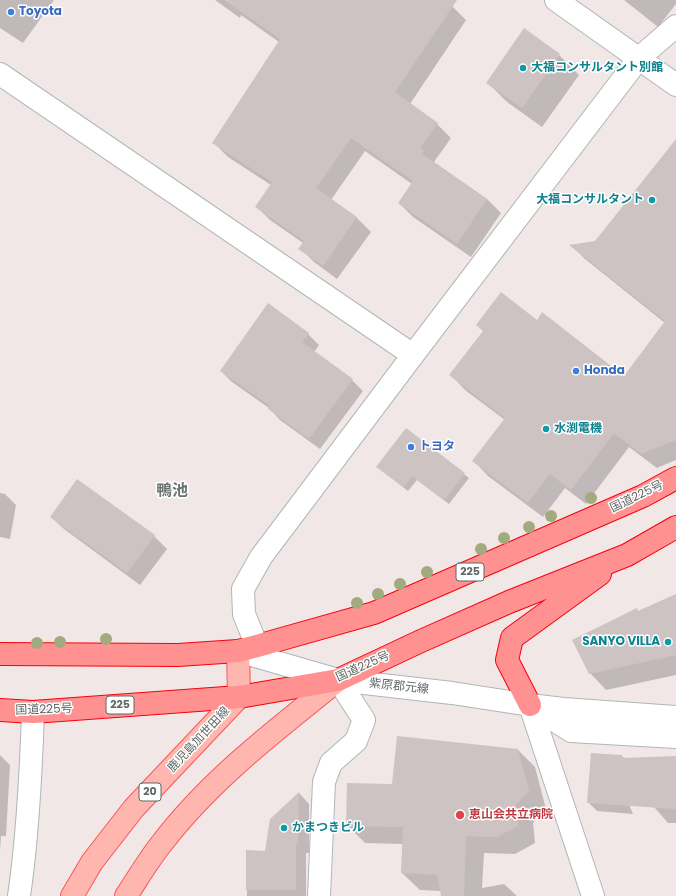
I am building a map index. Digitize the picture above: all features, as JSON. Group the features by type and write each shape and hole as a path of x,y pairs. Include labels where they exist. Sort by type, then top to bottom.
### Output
{"highway":[{"name":"国道225号","path":"0,654 178,655 247,648 374,613 643,496 676,478"},
{"name":"国道225号","path":"0,710 33,712 239,697 338,680 509,602 627,555 676,527"},
{"name":"225","path":"530,705 507,660 512,638 627,555"}],"main road":[{"name":"鹿児島加世田線","path":"72,896 92,862 134,808 239,697 247,648"},
{"path":"126,896 161,843 204,794 254,748 338,680"}],"street":[{"path":"556,0 676,85"},
{"path":"247,648 243,589 261,558 639,58 676,26"},
{"path":"0,74 413,355"},
{"name":"紫原郡元線","path":"247,648 338,680 452,693 563,709 676,717"},
{"path":"319,896 324,782 331,763 356,741 364,720 338,680"},
{"path":"530,705 561,695 676,701"},
{"path":"530,705 571,731 676,738"},
{"path":"530,705 593,896"},
{"path":"19,896 25,856 32,753 33,712"}],"building":[{"path":"224,0 457,0 395,92 438,123 420,148 424,151 422,154 487,199 457,244 398,203 413,181 351,138 316,188 357,217 323,266 298,249 304,241 255,207 272,182 212,143 280,39"},
{"name":"大福コンサルタント別館","path":"524,28 560,54 522,108 486,83"},
{"path":"676,139 676,440 641,454 614,433 571,490 550,474 528,503 472,461 505,418 449,375 483,331 476,325 501,292 537,320 542,312 624,376 665,321 569,245 595,241"},
{"path":"268,303 309,333 302,342 353,379 309,439 268,409 270,406 220,371"},
{"name":"トヨタ","path":"406,428 465,473 444,500 412,476 404,487 376,467"},
{"path":"77,479 155,535 127,573 50,517"},
{"path":"676,594 676,655 589,674 572,640 637,608 638,611"},
{"name":"恵山会共立病院","path":"397,736 518,749 529,791 516,805 518,826 497,837 466,836 464,896 441,896 437,875 401,873 403,827 346,826 347,783 392,784"},
{"path":"591,753 622,755 622,758 676,756 676,809 587,803"},
{"path":"299,792 298,844 296,843 296,890 246,890 246,850 265,851 270,819"}],"place":[{"name":"Toyota","path":"11,12"},
{"name":"大福コンサルタント別館","path":"523,68"},
{"name":"大福コンサルタント","path":"652,200"},
{"name":"Honda","path":"576,371"},
{"name":"水渕電機","path":"546,429"},
{"name":"トヨタ","path":"411,447"},
{"name":"SANYO VILLA","path":"668,642"},
{"name":"恵山会共立病院","path":"460,815"},
{"name":"かまつきビル","path":"284,828"}],"district":[{"name":"鴨池","path":"172,492"}]}
